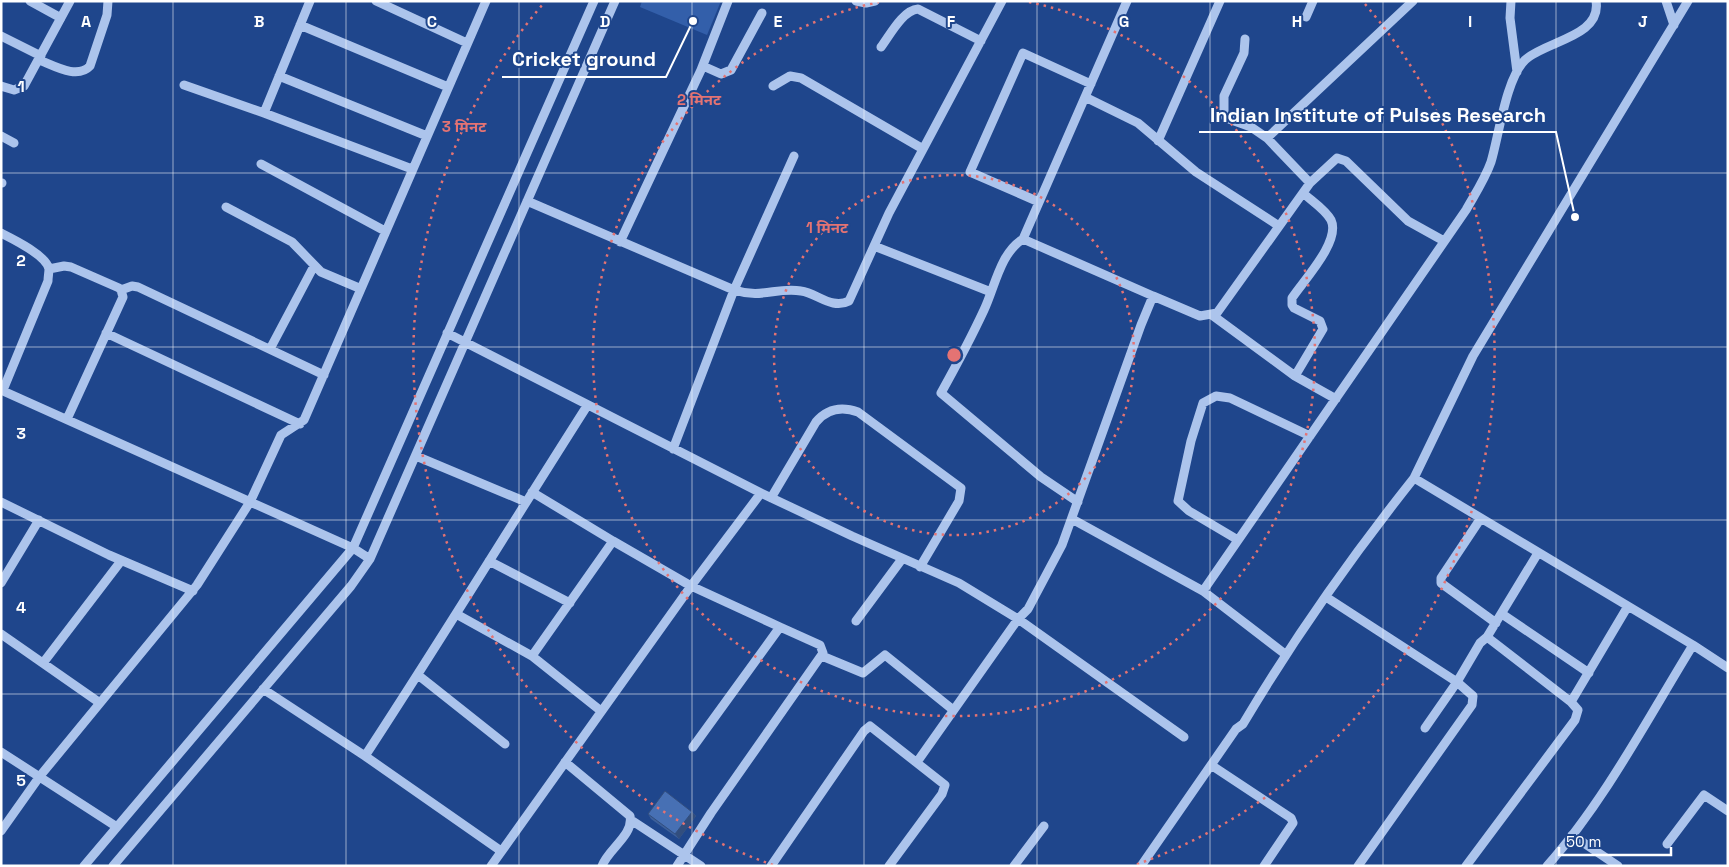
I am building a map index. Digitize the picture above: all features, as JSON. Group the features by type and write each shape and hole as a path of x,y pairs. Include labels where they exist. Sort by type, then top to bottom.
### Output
{"street":[{"path":"30,1 61,18"},
{"path":"1,86 14,90 21,88 40,58 70,1"},
{"path":"1,36 40,58 69,71 86,70 90,66 107,15 108,1"},
{"path":"264,112 310,1"},
{"path":"376,1 467,43"},
{"path":"1,831 40,776 193,591 250,502 281,435 304,420 359,288 486,1"},
{"path":"113,866 351,586 370,559 615,1"},
{"path":"620,242 703,66 728,1"},
{"path":"856,1 875,1"},
{"path":"527,202 734,290 756,295 802,291 833,304 844,304 849,301 874,246 923,149 1002,1"},
{"path":"1078,502 1041,477 941,393 992,292 1005,259 1014,244 1023,239 1127,1"},
{"path":"1158,141 1220,1"},
{"path":"1306,16 1313,1"},
{"path":"1267,138 1413,1"},
{"path":"1511,1 1510,18 1517,72"},
{"path":"1203,591 1466,210 1490,164 1508,93 1524,61 1591,23 1598,10 1596,1"},
{"path":"1666,1 1674,25"},
{"path":"1141,866 1236,729 1243,724 1285,654 1414,478 1473,356 1688,1"},
{"path":"84,866 353,548 593,2"},
{"path":"881,46 914,9 918,9 981,41"},
{"path":"703,66 721,74 732,70 762,13"},
{"path":"300,25 448,87"},
{"path":"1245,40 1244,53 1224,96 1222,109 1226,118 1251,127 1267,138 1310,184"},
{"path":"1039,202 970,172 1023,53 1091,84"},
{"path":"279,76 427,136"},
{"path":"773,86 790,76 801,78 923,149"},
{"path":"184,85 264,112 412,169"},
{"path":"1085,97 1138,124 1196,172 1279,226"},
{"path":"1,136 14,143"},
{"path":"673,448 734,290 794,156"},
{"path":"1212,316 1220,309 1303,193 1332,161 1342,158 1408,221 1444,241"},
{"path":"262,164 385,231"},
{"path":"1295,376 1323,329 1320,321 1292,305 1292,298 1329,245 1334,232 1328,215 1303,193"},
{"path":"226,207 292,242 314,266 328,276 359,288"},
{"path":"1,233 33,252 46,262 49,269 48,281 2,390 353,548 370,559"},
{"path":"1023,239 1200,316 1212,316 1295,376 1336,399"},
{"path":"874,246 992,292"},
{"path":"49,269 64,266 71,267 122,290 136,286 324,374"},
{"path":"270,349 314,266"},
{"path":"67,419 123,297 122,290"},
{"path":"916,762 952,709 1018,619 1028,609 1062,545 1153,296"},
{"path":"106,333 300,424"},
{"path":"447,333 464,344 771,498 959,584 1018,619 1184,737"},
{"path":"1238,540 1184,508 1178,501 1191,441 1203,403 1216,396 1230,398 1310,436"},
{"path":"366,756 458,615 489,561 587,406"},
{"path":"771,498 816,422 823,414 836,409 848,409 858,412 961,488 959,502 920,567"},
{"path":"416,456 526,502"},
{"path":"1414,478 1693,645 1728,668"},
{"path":"532,492 691,586 823,647 822,656 711,813 677,866"},
{"path":"490,866 691,586 761,493"},
{"path":"1,502 121,561 193,591"},
{"path":"1481,518 1440,583 1496,623"},
{"path":"1072,519 1203,591 1285,654"},
{"path":"1,583 39,520"},
{"path":"532,656 613,541"},
{"path":"1425,728 1457,682 1480,643 1488,638 1538,553"},
{"path":"856,620 902,559"},
{"path":"44,663 121,561"},
{"path":"489,561 570,603"},
{"path":"1326,597 1457,682 1472,696 1472,705 1358,866"},
{"path":"1571,702 1628,606"},
{"path":"1502,614 1589,673"},
{"path":"458,615 532,656 602,711"},
{"path":"692,747 780,627"},
{"path":"1,634 100,702"},
{"path":"1466,866 1575,720 1578,710 1571,702 1488,638"},
{"path":"1547,866 1572,835 1608,782 1693,645"},
{"path":"822,656 863,673 884,655 952,709"},
{"path":"418,675 505,744"},
{"path":"263,689 366,756 501,851"},
{"path":"771,866 867,728 874,728 944,783 946,788 889,866"},
{"path":"1,752 117,827"},
{"path":"564,762 627,812 631,820 701,866"},
{"path":"1211,766 1291,818 1292,823 1264,866"},
{"path":"1667,844 1704,795 1728,811"},
{"path":"602,866 627,831 631,820"},
{"path":"1014,866 1044,826"},
{"path":"1572,835 1618,866"}],"shaded area":[{"path":"642,1 721,1 707,35 640,7"}],"building":[{"path":"665,791 692,812 675,834 648,814"}],"place":[{"name":"Cricket ground","path":"693,21"},
{"name":"Indian Institute of Pulses Research","path":"1575,217"}]}
